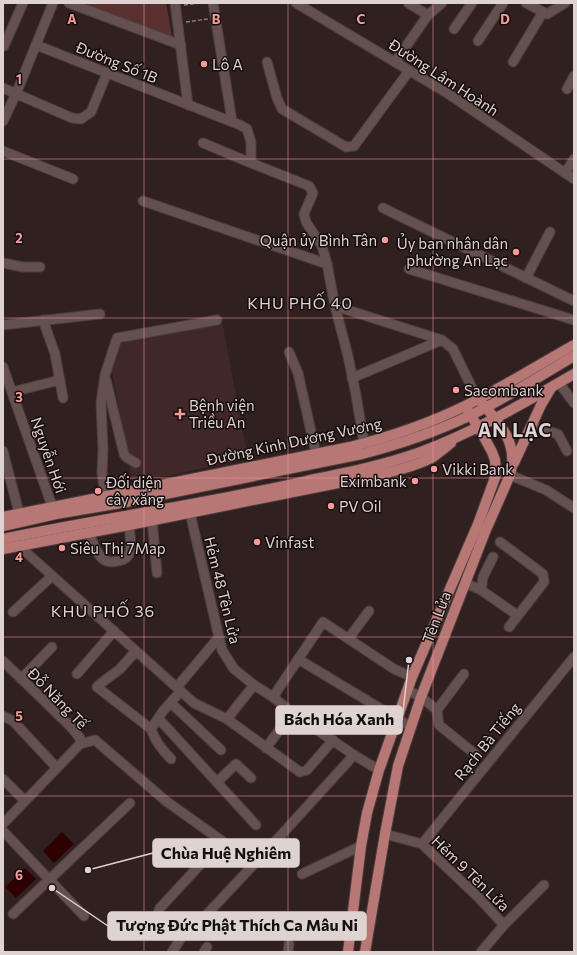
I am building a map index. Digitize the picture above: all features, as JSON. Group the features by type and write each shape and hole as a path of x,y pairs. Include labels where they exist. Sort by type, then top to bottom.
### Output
{"main road":[{"name":"Đường Kinh Dương Vương","path":"3,526 378,450 423,436 470,415 482,403 574,345"},
{"name":"Đường Kinh Dương Vương","path":"3,516 316,454 390,436 421,426 465,406 482,403 574,356"},
{"path":"7,539 189,509 239,499 376,466 418,453 478,428 574,374"},
{"path":"511,471 541,405 555,385"},
{"name":"Tên Lửa","path":"365,952 398,766 421,697 485,532 511,471 512,447 505,432 482,403"},
{"name":"Tên Lửa","path":"348,952 361,846 367,813 379,770 412,677 478,524 496,476 495,460 487,442 465,406"},
{"path":"234,470 239,499"},
{"path":"3,548 129,525 189,509"},
{"path":"7,539 18,545"}],"street":[{"path":"3,46 23,3"},
{"path":"3,121 16,94 53,3"},
{"path":"69,3 181,45"},
{"path":"213,3 232,121"},
{"name":"Đường Lâm Hoành","path":"296,3 447,93 574,179"},
{"path":"408,3 428,14"},
{"path":"395,62 428,14 442,3"},
{"path":"454,29 472,3"},
{"path":"478,41 503,3"},
{"path":"526,3 546,14 566,3 574,8"},
{"path":"176,5 188,105"},
{"path":"513,62 544,12"},
{"name":"Đường Số 1B","path":"36,45 232,121 247,129 251,142 251,162"},
{"path":"267,62 277,98 282,109 350,148 354,146 408,71"},
{"path":"3,88 72,118 81,119 91,112 107,73"},
{"path":"567,89 574,76"},
{"path":"203,143 309,186 313,193 304,214 306,222 322,246 327,264 352,378 364,443"},
{"path":"3,151 73,180"},
{"path":"565,174 574,159"},
{"path":"143,201 327,264"},
{"path":"383,208 574,301"},
{"path":"526,278 550,232"},
{"path":"3,263 22,267 40,267"},
{"path":"409,269 574,320"},
{"path":"335,306 442,340 453,348 474,392 482,403"},
{"path":"3,325 100,314"},
{"path":"43,320 55,354 64,398"},
{"path":"105,496 102,472 103,450 101,402 105,375 117,338 217,320"},
{"path":"352,378 442,340"},
{"path":"289,352 298,373 316,454"},
{"name":"Nguyễn Hới","path":"3,368 52,506"},
{"path":"105,375 124,454 136,464"},
{"path":"12,392 60,380"},
{"path":"555,385 574,403"},
{"path":"531,426 558,434 567,451"},
{"path":"3,451 19,513"},
{"path":"511,471 546,490 574,508"},
{"name":"Hẻm 48 Tên Lửa","path":"189,509 222,650 234,669 292,712 354,755 379,770"},
{"path":"152,520 157,573"},
{"path":"89,532 102,559 109,562 124,561 130,554 131,546 129,525"},
{"path":"500,542 543,574 544,582 509,627"},
{"path":"18,545 194,703 227,719 300,772 307,770 333,740"},
{"path":"481,590 484,577 493,557"},
{"path":"13,612 52,576"},
{"path":"465,583 481,590 517,615"},
{"path":"349,638 369,611"},
{"path":"273,698 323,622 394,668 412,677"},
{"path":"77,674 114,631"},
{"path":"171,759 161,749 153,736 152,728 163,711 171,703 179,689 219,637"},
{"path":"21,679 52,647"},
{"path":"136,651 120,669 97,687 152,728"},
{"name":"Rạch Bà Tiếng","path":"422,844 574,657"},
{"path":"298,659 397,720 411,727"},
{"name":"Đỗ Năng Tế","path":"3,661 70,726 80,738 80,744 3,824"},
{"path":"437,710 464,674"},
{"path":"227,719 254,685"},
{"path":"407,690 421,697 437,710 439,725 475,754"},
{"path":"171,703 221,750"},
{"path":"266,748 292,712"},
{"path":"3,716 14,722 57,768"},
{"path":"159,719 256,825"},
{"path":"80,744 95,740 166,801 222,841 251,867"},
{"path":"172,952 183,935 193,929 354,755"},
{"path":"217,782 236,764 251,778"},
{"path":"3,779 25,801"},
{"path":"13,914 130,803"},
{"path":"3,831 84,916"},
{"name":"Hẻm 9 Tên Lửa","path":"385,834 422,844 478,897 504,925 544,885"},
{"path":"155,921 160,908 222,841"},
{"path":"302,874 361,846"},
{"path":"481,952 504,925"}],"path":[{"path":"176,5 200,3"},
{"path":"178,24 215,18"}],"shaded area":[{"path":"82,3 166,3 172,36 168,38"},
{"name":"Bệnh viện Triều An","path":"221,316 248,458 133,484 112,371 120,332"},
{"path":"62,832 74,844 54,863 43,851"},
{"path":"25,868 36,879 16,898 5,887"}],"place":[{"name":"Lô A","path":"204,64"},
{"name":"Quận ủy Bình Tân","path":"385,240"},
{"name":"Ủy ban nhân dân phường An Lạc","path":"516,252"},
{"name":"Sacombank","path":"456,390"},
{"name":"Bệnh viện Triều An","path":"180,414"},
{"name":"Vikki Bank","path":"434,469"},
{"name":"Eximbank","path":"415,481"},
{"name":"Đối diện cây xăng","path":"98,491"},
{"name":"PV Oil","path":"331,506"},
{"name":"Vinfast","path":"257,542"},
{"name":"Siêu Thị 7Map","path":"62,548"},
{"name":"Bách Hóa Xanh","path":"409,660"},
{"name":"Chùa Huệ Nghiêm","path":"88,870"},
{"name":"Tượng Đức Phật Thích Ca Mâu Ni","path":"52,888"}],"district":[{"name":"KHU PHỐ 40","path":"300,302"},
{"name":"AN LẠC","path":"515,429"},
{"name":"KHU PHỐ 36","path":"103,610"}]}
